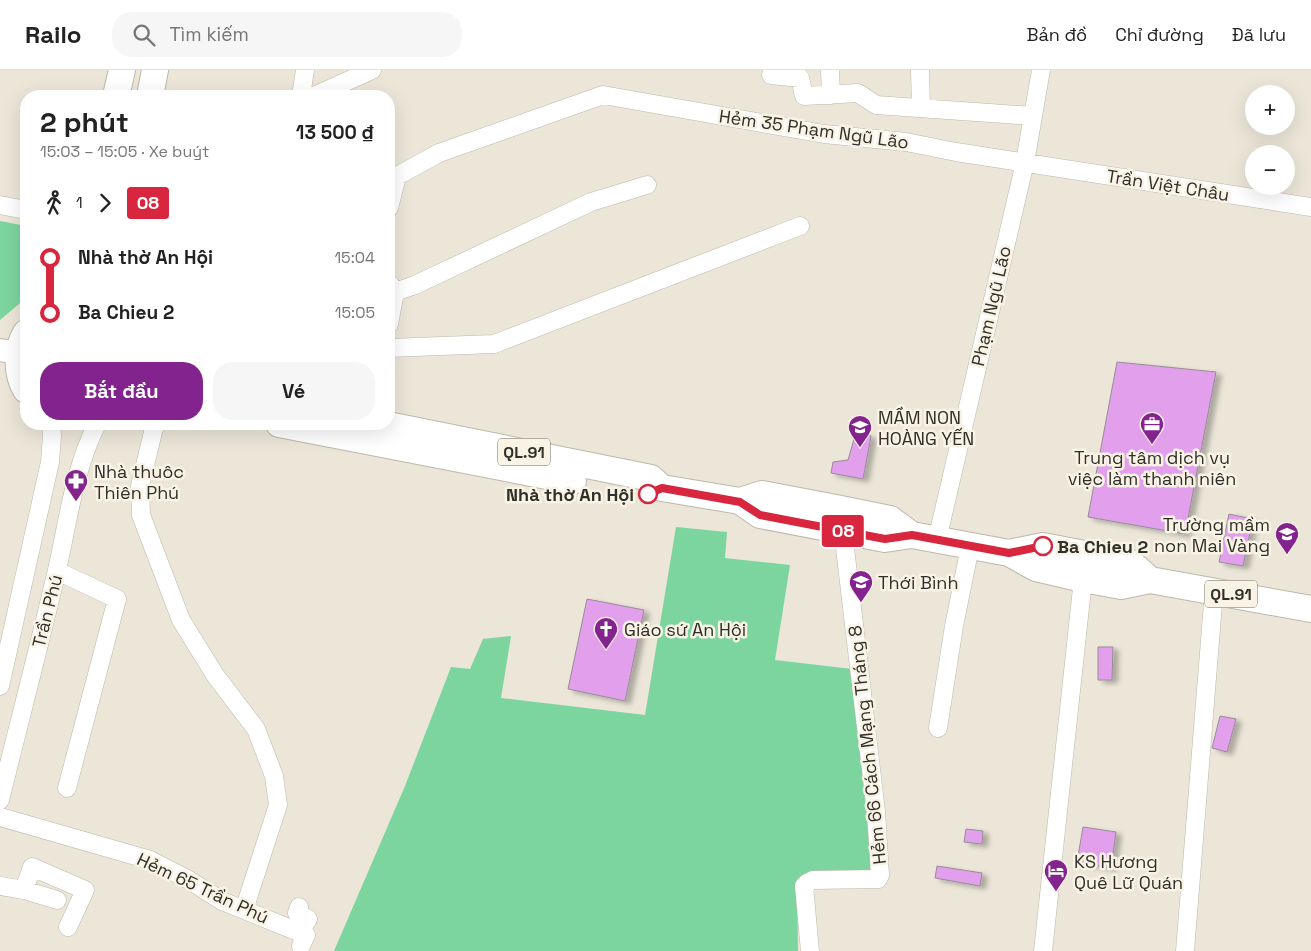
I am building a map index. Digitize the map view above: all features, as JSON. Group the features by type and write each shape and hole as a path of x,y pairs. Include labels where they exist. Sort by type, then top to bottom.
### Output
{"highway":[{"path":"117,90 122,70"},
{"path":"151,90 156,70"},
{"path":"15,345 20,374"},
{"name":"QL.91","path":"395,426 651,478 662,488 740,502 760,515 885,539 925,538 1009,553 1036,568 1121,586 1150,580 1311,609"},
{"name":"QL.91","path":"312,430 645,495 662,488"},
{"name":"QL.91","path":"740,502 762,494 836,508 890,519 925,538"},
{"name":"QL.91","path":"1009,553 1043,546 1131,563 1150,580"}],"street":[{"path":"302,90 305,70"},
{"path":"327,90 372,70"},
{"path":"830,70 830,95"},
{"path":"920,70 921,108"},
{"name":"Phạm Ngũ Lão","path":"925,538 1025,162 1041,70"},
{"path":"771,75 800,78 804,96 858,93 876,105 1033,116"},
{"name":"Hẻm 35 Phạm Ngũ Lão","path":"395,184 397,176 439,153 603,95 824,134 906,142 956,152 1025,162"},
{"name":"Trần Việt Châu","path":"1025,162 1311,207"},
{"path":"395,287 415,285 591,202 647,185"},
{"path":"0,205 20,209"},
{"path":"395,348 494,344 800,226"},
{"name":"Trần Phú","path":"1,678 50,462 52,430"},
{"name":"Trần Phú","path":"0,800 57,571 81,464 93,430"},
{"path":"154,430 140,486 141,515 181,620 215,675 256,730 274,776 278,805 244,910"},
{"name":"Hẻm 66 Cách Mạng Tháng 8","path":"810,951 804,886 813,880 878,879 880,875 876,812 843,531"},
{"path":"938,728 954,626 970,547"},
{"path":"57,571 117,598 67,788"},
{"path":"1043,951 1083,579"},
{"path":"1185,951 1214,591"},
{"name":"Hẻm 65 Trần Phú","path":"0,817 150,860 190,880 222,901 244,910 300,939 308,919 297,914 299,907"},
{"path":"24,890 32,867 85,890 68,927"},
{"path":"0,886 24,890 57,900"}],"green space":[{"path":"0,221 20,225 20,303 0,320"},
{"path":"676,527 727,532 725,558 790,565 775,660 852,669 872,871 797,879 798,951 334,951 405,786 451,667 470,669 483,639 511,636 501,698 645,715"}],"building":[{"name":"Trung tâm dịch vụ việc làm thanh niên","path":"1117,362 1216,372 1185,534 1088,517"},
{"name":"MẦM NON HOÀNG YẾN","path":"856,432 871,436 863,479 831,473 833,462 848,460"},
{"path":"1229,514 1253,519 1243,566 1219,562"},
{"name":"Giáo sứ An Hội","path":"587,599 644,610 625,701 568,689"},
{"path":"1098,647 1113,647 1112,680 1098,680"},
{"path":"1220,716 1236,719 1227,752 1212,748"},
{"path":"1083,827 1116,832 1111,868 1077,862"},
{"path":"966,829 983,831 982,844 964,842"},
{"path":"937,866 982,873 980,886 935,878"}],"bus line":[{"name":"08","path":"648,494 662,488 740,502 760,515 885,539 912,535 1009,553 1043,546"}],"place":[{"name":"Trung tâm dịch vụ việc làm thanh niên","path":"1152,445"},
{"name":"MẦM NON HOÀNG YẾN","path":"860,448"},
{"name":"Nhà thờ An Hội","path":"648,494"},
{"name":"Nhà thuôc Thiên Phú","path":"76,502"},
{"name":"Ba Chieu 2","path":"1043,546"},
{"name":"Trường mầm non Mai Vàng","path":"1287,555"},
{"name":"Thới Bình","path":"861,603"},
{"name":"Giáo sứ An Hội","path":"606,650"},
{"name":"KS Hương Quê Lữ Quán","path":"1056,892"}]}
